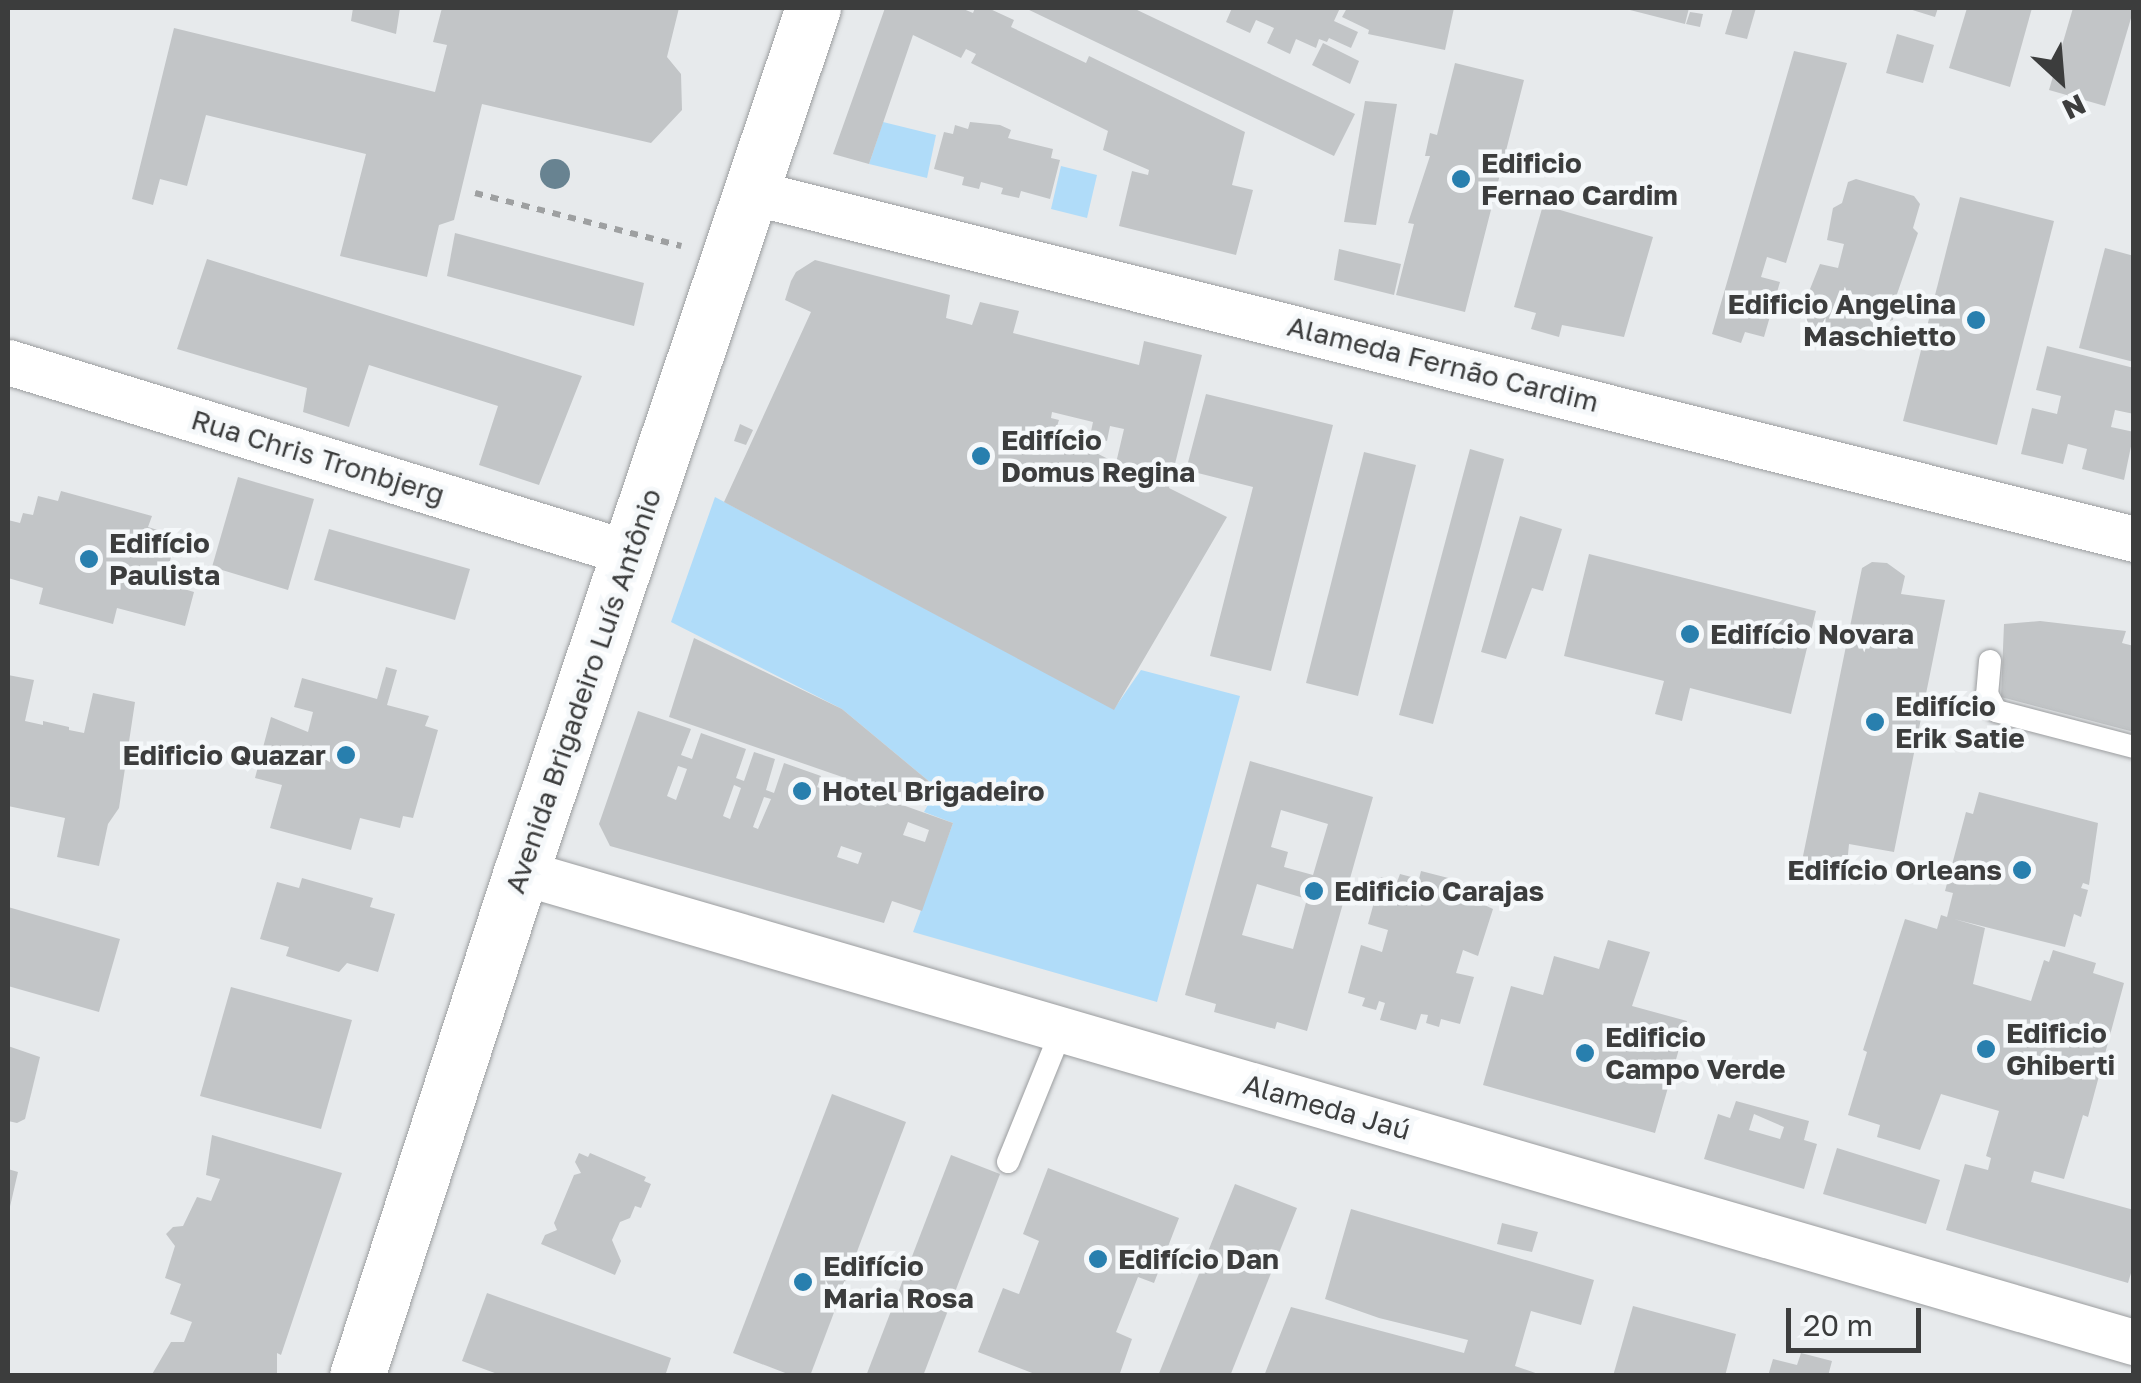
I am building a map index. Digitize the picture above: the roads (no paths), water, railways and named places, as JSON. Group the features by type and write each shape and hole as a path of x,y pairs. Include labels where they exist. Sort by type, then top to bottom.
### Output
{"main road":[{"name":"Avenida Brigadeiro Luís Antônio","path":"358,1376 521,872 813,8"}],"street":[{"name":"Alameda Fernão Cardim","path":"751,192 2134,539"},
{"name":"Rua Chris Tronbjerg","path":"8,362 630,552"},
{"name":"Alameda Jaú","path":"521,872 2134,1342"}],"lane":[{"path":"1990,661 1987,694 1996,711 2134,747"},
{"path":"1008,1162 1062,1029"}],"place":[{"name":"Edificio Fernao Cardim","path":"1461,179"},
{"name":"Edificio Angelina Maschietto","path":"1976,320"},
{"name":"Edifício Domus Regina","path":"981,456"},
{"name":"Edifício Paulista","path":"89,559"},
{"name":"Edifício Novara","path":"1690,634"},
{"name":"Edifício Erik Satie","path":"1875,722"},
{"name":"Edificio Quazar","path":"346,755"},
{"name":"Hotel Brigadeiro","path":"802,791"},
{"name":"Edifício Orleans","path":"2022,870"},
{"name":"Edificio Carajas","path":"1314,891"},
{"name":"Edificio Ghiberti","path":"1986,1049"},
{"name":"Edificio Campo Verde","path":"1585,1053"},
{"name":"Edifício Dan","path":"1098,1259"},
{"name":"Edifício Maria Rosa","path":"803,1282"}]}
